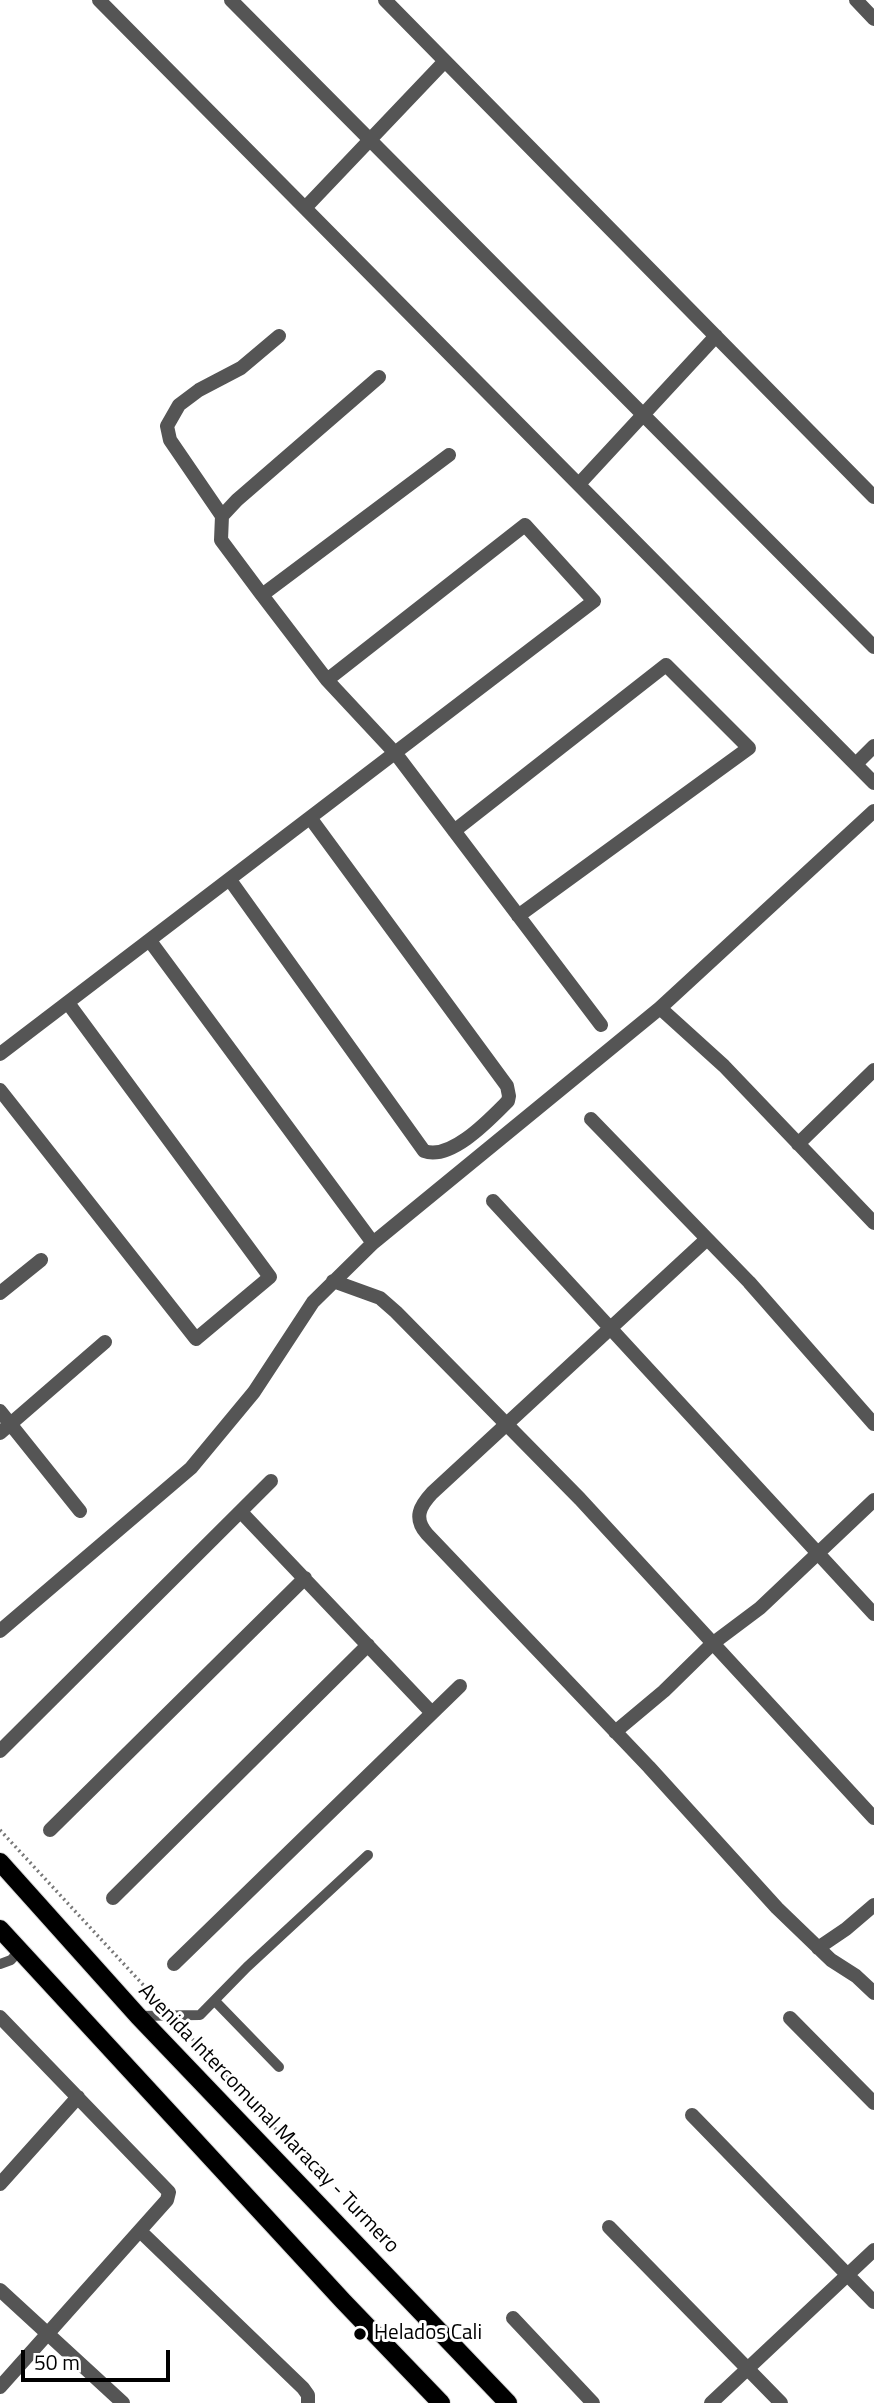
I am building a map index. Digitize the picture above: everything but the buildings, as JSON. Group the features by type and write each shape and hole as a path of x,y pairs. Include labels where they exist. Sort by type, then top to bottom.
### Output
{"main road":[{"name":"Avenida Intercomunal Maracay - Turmero","path":"0,1862 138,2016 508,2403"},
{"path":"0,1928 324,2281 441,2403"}],"street":[{"path":"99,0 874,783"},
{"path":"230,0 874,647"},
{"path":"386,0 874,497"},
{"path":"856,0 874,19"},
{"path":"305,208 445,61"},
{"path":"279,336 241,368 199,390 179,405 167,426 170,440 222,516 221,540 327,680 396,754 601,1025"},
{"path":"579,484 716,337"},
{"path":"222,516 379,377"},
{"path":"262,595 449,455"},
{"path":"0,1054 594,601 525,525 327,680"},
{"path":"454,831 666,664 749,748 518,916"},
{"path":"856,764 874,746"},
{"path":"0,1631 191,1468 254,1392 313,1302 373,1243 660,1008 874,811"},
{"path":"230,880 424,1151 442,1153 458,1144 508,1101 507,1086 311,819"},
{"path":"150,941 373,1243"},
{"path":"0,1090 196,1339 270,1277 68,1003"},
{"path":"660,1008 724,1066 874,1223"},
{"path":"798,1144 874,1070"},
{"path":"591,1119 749,1282 874,1424"},
{"path":"493,1202 874,1614"},
{"path":"707,1239 609,1327 422,1504 419,1521 436,1544 615,1732 777,1908 818,1948 874,1993"},
{"path":"0,1293 41,1260"},
{"path":"333,1281 380,1298 580,1499 874,1818"},
{"path":"5,1429 105,1342"},
{"path":"0,1411 5,1429 80,1511"},
{"path":"0,1751 271,1481"},
{"path":"615,1732 664,1691 712,1644 760,1608 874,1500"},
{"path":"241,1511 432,1713"},
{"path":"50,1830 305,1578"},
{"path":"113,1898 368,1644"},
{"path":"174,1964 460,1686"},
{"path":"818,1948 874,1905"},
{"path":"0,2017 169,2192 167,2200 0,2387"},
{"path":"790,2018 874,2103"},
{"path":"0,2184 78,2096"},
{"path":"692,2115 874,2302"},
{"path":"609,2227 781,2403"},
{"path":"140,2231 303,2388 308,2395 308,2403"},
{"path":"711,2403 874,2250"},
{"path":"0,2290 123,2403"},
{"path":"513,2318 593,2403"}],"lane":[{"path":"138,2016 200,2015 247,1967 368,1854"},
{"path":"0,1964 11,1959 20,1950"},
{"path":"215,2001 279,2067"}],"place":[{"name":"Helados Cali","path":"360,2334"}]}
